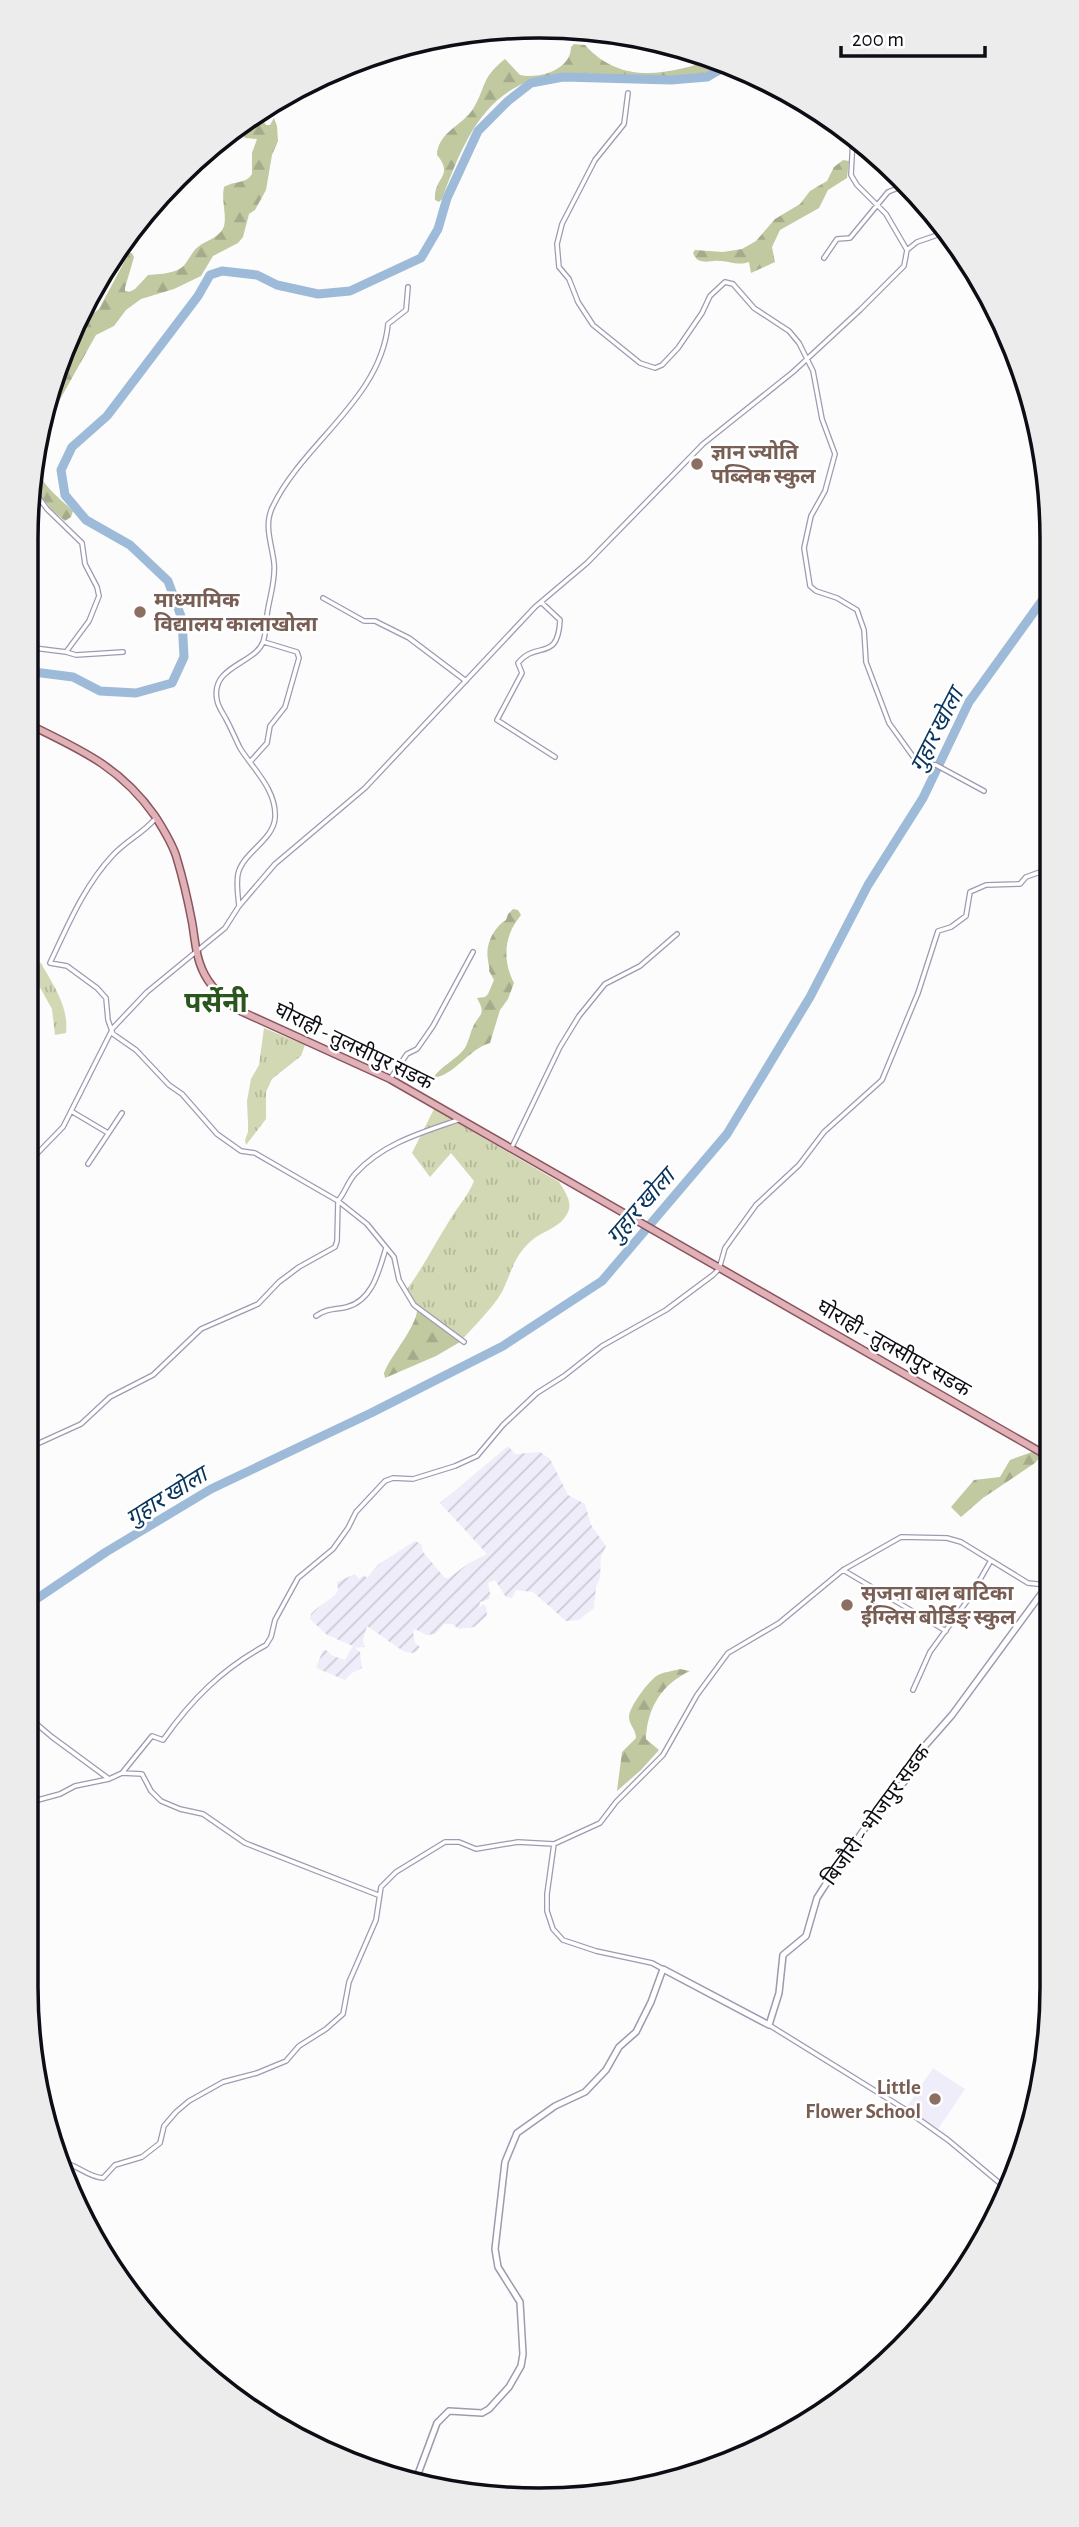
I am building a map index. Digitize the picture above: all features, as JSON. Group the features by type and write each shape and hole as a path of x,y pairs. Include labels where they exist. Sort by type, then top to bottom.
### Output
{"main road":[{"name":"घोराही - तुलसीपुर सडक","path":"38,729 69,744 117,774 137,791 177,856 202,971 218,994 236,1009 390,1079 1040,1452"}],"street":[{"path":"628,93 624,124 595,160 562,224 557,244 559,267 569,279 578,302 593,325 640,363 655,368 662,365 688,336 710,296 724,282 733,285 754,308 789,331 813,371 822,419 835,454 825,491 811,516 804,548 810,586 816,592 837,598 857,610 864,630 866,662 889,723 917,762 936,765 984,791"},
{"path":"852,149 851,175 886,214 907,250"},
{"path":"824,258 837,239 850,237 888,192 897,188"},
{"path":"38,1153 63,1128 113,1028 146,992 225,928 239,906 275,864 365,788 541,602 587,564 703,444 793,372 894,278 904,266 907,250 917,242 937,235"},
{"path":"239,906 239,870 250,853 269,834 275,815 271,796 217,703 215,689 221,678 239,662 256,652 263,642 274,586 274,563 268,530 271,509 285,485 336,426 371,376 387,342 388,324 406,310 408,287"},
{"path":"41,500 82,543 85,564 99,596 89,621 66,652"},
{"path":"323,598 364,621 375,621 409,638 466,681"},
{"path":"541,602 560,620 559,636 550,648 524,655 518,663 522,673 497,720 555,757"},
{"path":"250,762 267,743 270,726 285,706 299,658 298,652 263,642"},
{"path":"38,648 76,655 123,652"},
{"path":"156,818 112,856 93,881 77,904 50,963 67,966 97,988 106,998 108,1020 116,1037 136,1050 169,1085 182,1094 217,1134 241,1151 255,1153 338,1201 367,1224 394,1257 399,1280 414,1305 464,1342"},
{"path":"38,1800 122,1773 152,1736 163,1740 180,1716 214,1679 266,1645 275,1620 298,1578 333,1549 356,1512 384,1481 393,1478 413,1479 477,1456 503,1425 537,1393 602,1346 666,1310 719,1269 725,1248 756,1205 799,1165 824,1132 882,1080 918,993 938,931 951,927 965,916 970,892 986,885 1020,884 1026,877 1040,873"},
{"path":"511,1149 560,1047 579,1016 605,984 640,966 677,934"},
{"path":"390,1079 407,1054 417,1049 433,1026 473,952"},
{"path":"71,1111 108,1134"},
{"path":"88,1164 122,1113"},
{"path":"38,1444 81,1424 110,1397 153,1375 201,1329 258,1304 279,1282 335,1247 338,1201 346,1193 350,1179 366,1161 411,1136 460,1119"},
{"path":"316,1316 324,1310 354,1304 371,1292 386,1248"},
{"path":"71,2165 81,2168 93,2178 103,2178 115,2165 142,2157 160,2143 164,2126 189,2101 223,2082 257,2073 286,2061 299,2046 326,2029 343,2014 349,1982 376,1920 381,1887 396,1872 445,1842 459,1842 476,1849 518,1842 554,1844 600,1824 616,1802 663,1755 697,1695 729,1653 779,1623 843,1570 901,1537 947,1538 961,1542 1028,1583 1040,1582"},
{"path":"913,1690 930,1652 970,1597 990,1562"},
{"path":"843,1570 946,1630"},
{"name":"बिजौरी - भोजपुर सडक","path":"769,2025 779,1993 783,1955 806,1936 817,1898 879,1808 904,1782 923,1748 952,1714 1040,1595"},
{"path":"38,1726 109,1779"},
{"path":"122,1773 142,1774 161,1801 203,1814 245,1843 379,1895"},
{"path":"554,1844 547,1911 553,1929 563,1940 596,1951 652,1963 769,2025 903,2108 948,2140 1000,2183"},
{"path":"418,2473 437,2423 443,2416 449,2411 482,2413 489,2409 509,2387 521,2366 523,2354 520,2302 498,2267 495,2249 505,2162 517,2133 555,2106 585,2092 606,2070 619,2047 636,2032 663,1969"}],"shaded area":[{"path":"508,1446 515,1454 540,1452 550,1459 568,1495 585,1504 591,1525 606,1546 601,1557 594,1608 579,1620 566,1621 533,1592 516,1590 512,1598 506,1597 495,1580 488,1583 489,1599 480,1602 479,1608 483,1604 486,1606 487,1616 474,1627 459,1629 452,1624 444,1624 435,1634 426,1635 415,1629 415,1643 420,1647 411,1653 403,1651 367,1626 363,1640 365,1647 355,1648 360,1652 362,1668 345,1680 316,1668 323,1650 345,1660 353,1646 327,1635 310,1619 315,1610 335,1595 338,1590 337,1582 355,1574 359,1579 364,1575 367,1578 379,1564 415,1541 421,1544 423,1552 445,1578 487,1554 440,1503"},
{"name":"Little Flower School","path":"933,2068 965,2089 938,2129 906,2108"}],"green space":[{"path":"574,44 585,45 614,67 630,71 663,72 697,64 714,70 676,79 573,73 537,79 516,87 498,100 483,116 460,154 442,199 439,202 435,200 437,186 444,173 442,162 437,155 438,147 446,135 473,109 491,72 505,59 520,75 544,74 566,62"},
{"path":"274,118 278,141 272,155 266,190 255,210 249,214 243,237 238,243 213,256 201,276 174,289 141,299 126,310 114,326 96,335 58,403 65,378 90,318 99,309 129,253 134,257 125,288 125,291 129,292 148,275 169,273 181,268 196,249 219,233 224,226 224,187 252,174 252,153 257,139 244,136 264,121 266,125 270,125"},
{"path":"843,160 849,161 847,178 828,190 819,208 780,230 772,247 775,262 751,273 749,262 703,262 695,257 695,250 723,252 742,249 756,241 775,219 800,204 810,191 827,181 834,167"},
{"path":"43,479 73,511 71,517 65,521 41,496"},
{"path":"513,909 518,910 521,915 508,939 506,957 514,983 500,1010 490,1043 482,1046 449,1072 433,1078 461,1052 481,1014 477,998 488,994 494,980 489,971 489,943 494,932"},
{"path":"38,962 41,963 63,1005 66,1033 55,1035 52,1009 38,984"},
{"path":"264,1028 305,1045 301,1056 272,1079 266,1092 266,1119 246,1145 247,1101 251,1079 259,1065"},
{"path":"434,1109 559,1182 569,1204 568,1212 561,1222 525,1247 498,1299 460,1342 417,1310 404,1293 474,1181 451,1153 430,1177 412,1153"},
{"path":"417,1310 460,1342 436,1356 385,1378 384,1373 413,1324"},
{"path":"1032,1452 1040,1456 1035,1463 983,1498 961,1517 951,1507 974,1480 1000,1477 1010,1460"},
{"path":"680,1669 690,1671 664,1690 649,1717 646,1739 659,1750 617,1791 622,1752 636,1738 629,1720 632,1707 654,1678"}],"waterway":[{"path":"38,673 73,677 100,691 136,693 172,683 184,657 182,619 168,581 130,545 86,520 65,495 61,470 72,447 107,416 198,296 210,275 222,271 257,275 277,285 318,294 350,291 421,258 438,229 447,198 478,131 531,83 563,77 671,80 707,77 717,71"},
{"name":"गुहार खोला","path":"38,1598 106,1552 211,1489 371,1413 503,1346 602,1281 727,1134 810,997 868,885 923,798 969,702 1040,603"}],"place":[{"name":"ज्ञान ज्योति पब्लिक स्कुल","path":"697,464"},
{"name":"माध्यामिक विद्यालय कालाखोला","path":"140,612"},
{"name":"सृजना बाल बाटिका ईंग्लिस बोर्डिङ् स्कुल","path":"847,1605"},
{"name":"Little Flower School","path":"935,2099"}],"district":[{"name":"पर्सेनी","path":"216,1002"}]}
